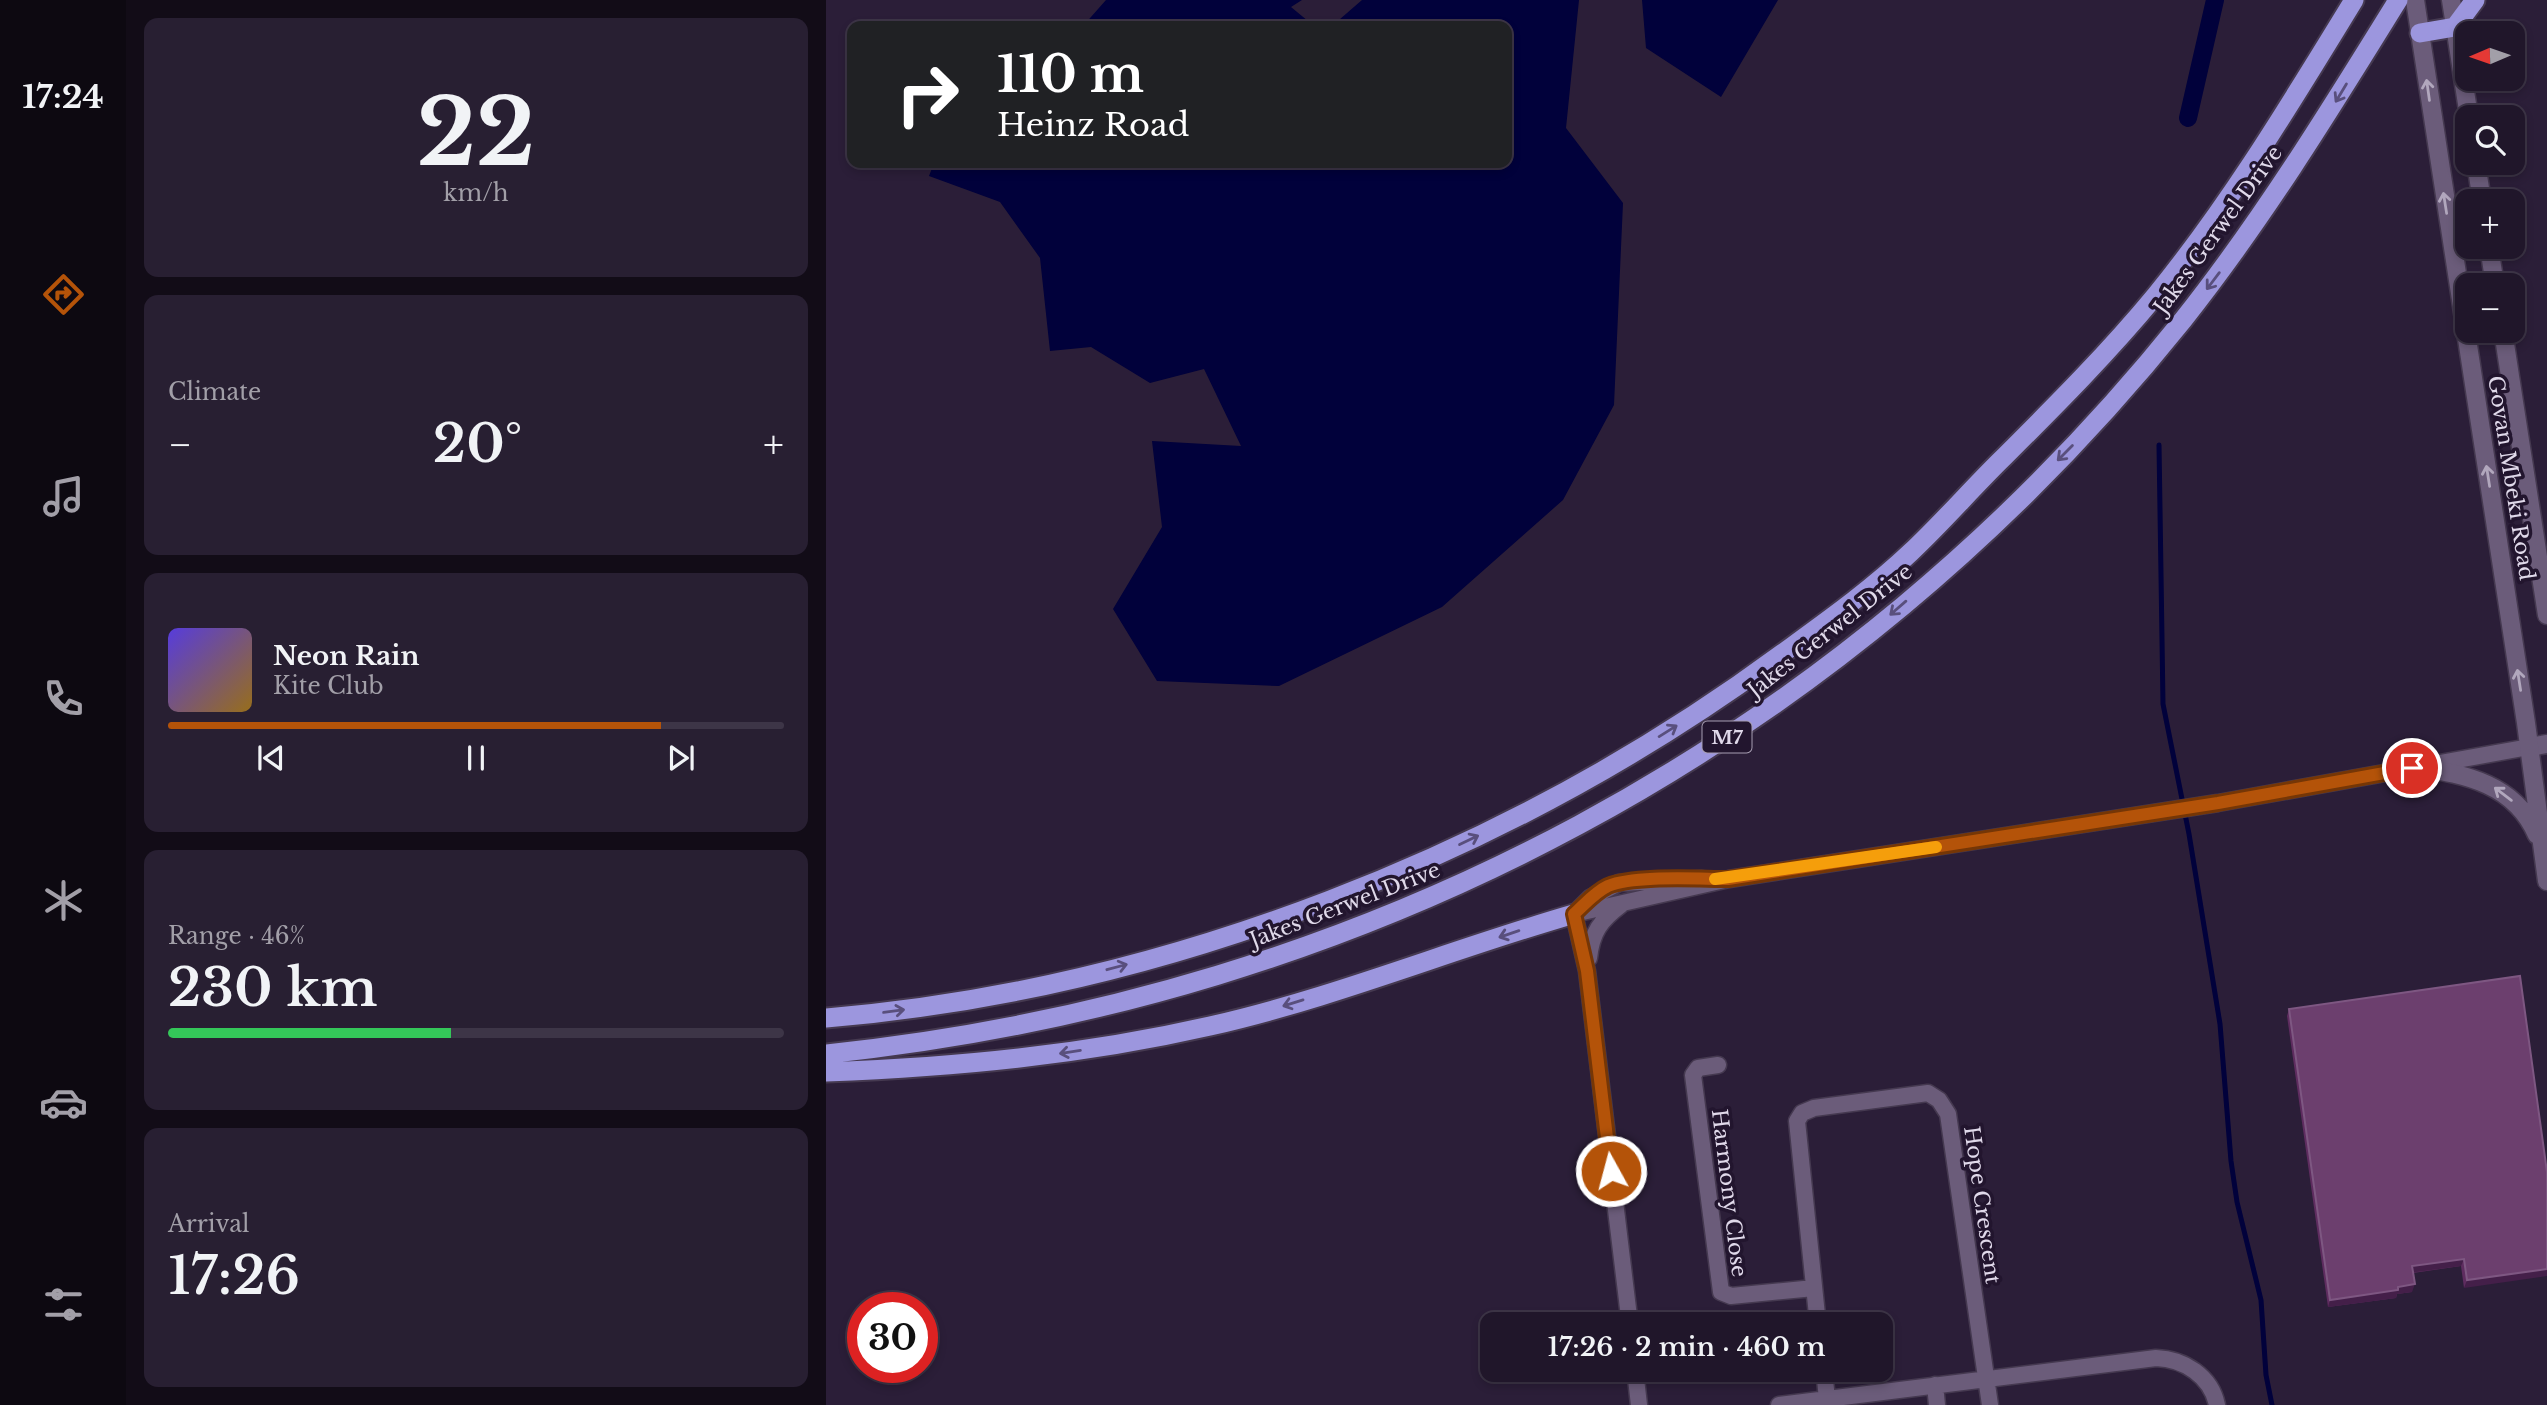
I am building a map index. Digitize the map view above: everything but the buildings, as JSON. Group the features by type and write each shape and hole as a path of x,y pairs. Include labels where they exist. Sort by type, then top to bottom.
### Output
{"highway":[{"name":"Jakes Gerwel Drive","path":"826,1018 949,1003 1080,976 1180,951 1276,919 1438,855 1539,806 1634,753 1736,688 1829,620 1910,553 2076,385 2156,295 2224,205 2354,0"},
{"name":"Jakes Gerwel Drive","path":"826,1054 956,1039 1028,1025 1127,1003 1292,953 1449,890 1548,843 1652,786 1740,729 1849,650 1934,577 2011,507 2101,416 2182,321 2249,234 2315,135 2398,0"},
{"path":"2459,21 2475,0"},
{"path":"2420,33 2455,27"},
{"path":"826,1072 1009,1061 1212,1026 1359,983 1574,914"}],"main road":[{"name":"Govan Mbeki Road","path":"2415,0 2538,746 2547,881"},
{"path":"2451,0 2455,27"},
{"name":"Govan Mbeki Road","path":"2505,343 2547,615"},
{"path":"2418,767 2467,775 2499,789 2522,810 2543,848"}],"street":[{"path":"1574,914 1728,879 2218,803 2538,746"},
{"path":"1574,914 1591,898 1619,883 1728,879"},
{"path":"1587,971 1593,932 1605,917 1626,902"},
{"path":"1574,914 1587,971 1628,1312"},
{"name":"Harmony Close","path":"1718,1065 1698,1068 1693,1075 1721,1292 1731,1296 1814,1287"},
{"name":"Hope Crescent","path":"1817,1312 1795,1126 1799,1117 1814,1108 1928,1093 1948,1114 1986,1378"},
{"path":"1779,1405 1827,1399 1888,1398 1935,1385 2156,1358 2175,1360 2193,1370 2209,1385 2217,1405"},
{"path":"1986,1378 1990,1405"},
{"path":"1636,1382 1639,1405"},
{"path":"1825,1382 1827,1399"},
{"path":"1935,1385 1937,1405"}],"shaded area":[{"path":"1106,0 1302,0 1291,7 1308,21 1087,21"},
{"path":"1362,0 1579,0 1566,128 1623,203 1614,405 1563,500 1442,607 1279,686 1157,681 1113,609 1162,527 1152,441 1241,446 1204,369 1150,383 1091,347 1050,351 1040,258 1000,202 929,176 932,168 1512,168 1512,21 1338,21"},
{"path":"1642,0 1778,0 1721,97 1646,48"}],"waterway":[{"path":"2188,118 2215,0"},
{"path":"2159,445 2163,704 2189,834 2220,1024 2231,1161 2237,1202 2261,1300 2266,1375 2272,1405"}],"slow traffic":[{"path":"1715,879 1936,847"}],"route":[{"path":"1611,1171 1587,971 1574,914 1606,887 1619,883 1693,878 1728,879 2218,803 2412,768"}]}
